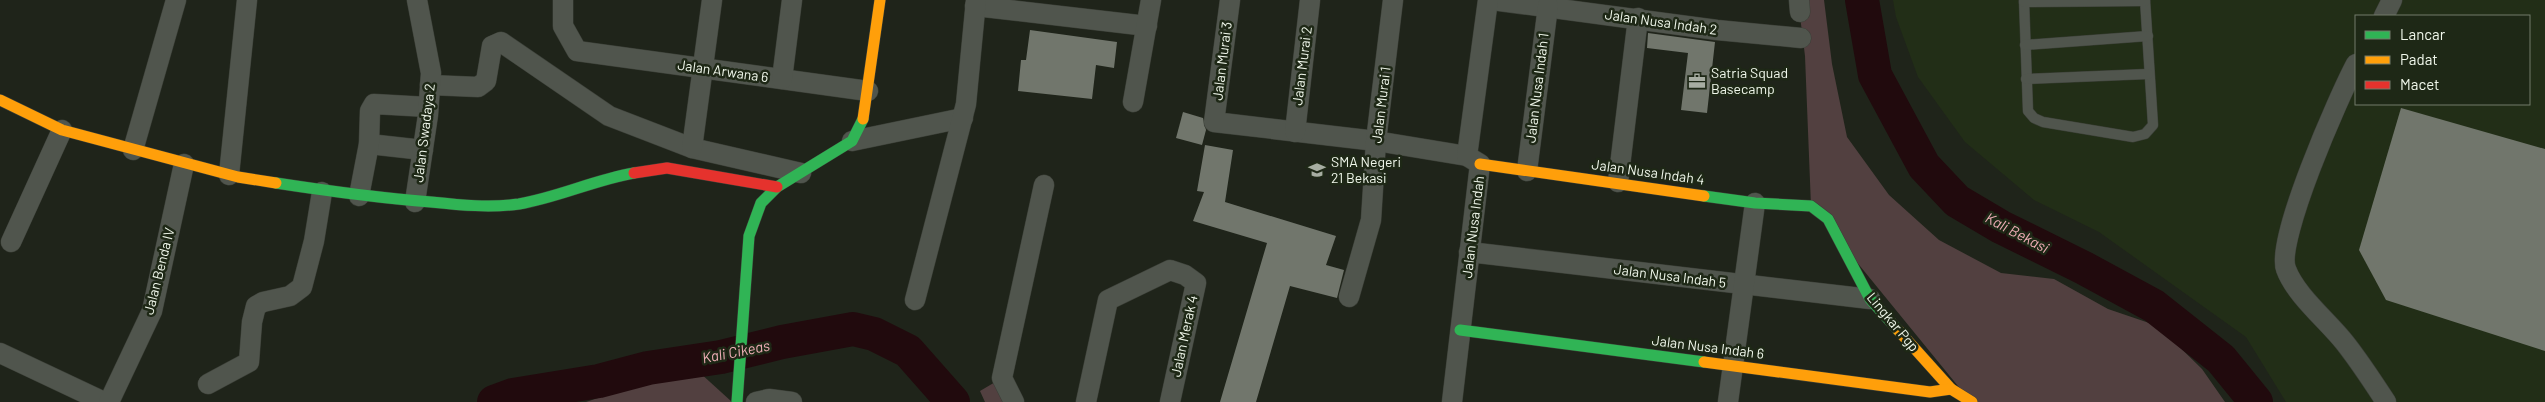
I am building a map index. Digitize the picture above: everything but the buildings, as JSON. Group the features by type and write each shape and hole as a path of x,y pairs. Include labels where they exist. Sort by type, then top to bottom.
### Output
{"street":[{"path":"132,150 176,0"},
{"path":"229,175 247,0"},
{"name":"Jalan Arwana 6","path":"564,0 563,26 577,51 868,91"},
{"path":"692,148 712,0"},
{"path":"782,79 792,0"},
{"path":"852,141 863,119 880,0"},
{"path":"1133,102 1148,26 1151,0"},
{"name":"Jalan Murai 3","path":"1230,0 1214,122 1295,132"},
{"name":"Jalan Murai 2","path":"1295,132 1310,0"},
{"name":"Jalan Murai 1","path":"1349,297 1371,220 1376,141 1393,0"},
{"name":"Jalan Nusa Indah","path":"1452,402 1469,252 1474,160 1488,0"},
{"name":"Jalan Nusa Indah 2","path":"1492,0 1638,18 1716,30 1801,38"},
{"path":"2384,15 2392,0"},
{"name":"Jalan Swadaya 2","path":"415,202 430,85 430,73 417,3"},
{"path":"915,300 963,118 975,3 1148,26"},
{"name":"Jalan Nusa Indah 1","path":"1527,171 1548,6"},
{"path":"1618,182 1638,18"},
{"path":"430,85 478,87 486,81 492,46 500,42 609,116 692,148 801,173"},
{"path":"2355,66 2339,97 2291,225 2283,261 2292,281 2344,342 2386,402"},
{"path":"0,100 62,130 229,175 322,192 415,202 476,206 518,204 558,195 606,178 667,168 777,187"},
{"path":"359,196 369,144 370,111 374,104 428,106"},
{"path":"738,397 749,236 761,203 777,187 852,141 963,118"},
{"path":"11,242 62,130"},
{"path":"1295,132 1376,141 1474,160"},
{"path":"369,144 423,150"},
{"name":"Jalan Nusa Indah 4","path":"1474,160 1527,171 1755,202 1811,206"},
{"name":"Jalan Benda IV","path":"109,402 152,311 184,164"},
{"path":"1014,402 1002,378 1044,185"},
{"path":"208,384 249,362 252,322 256,306 263,302 290,296 302,287 314,240 322,192"},
{"path":"1728,402 1755,202"},
{"name":"Lingkar Pgp","path":"1811,206 1828,219 1870,299 1951,389 1972,402"},
{"name":"Jalan Nusa Indah 5","path":"1469,252 1870,299"},
{"name":"Jalan Merak 4","path":"1086,402 1108,300 1170,270 1185,275 1196,284 1170,402"},
{"name":"Jalan Nusa Indah 6","path":"1460,330 1930,392 1951,389"},
{"path":"0,353 104,402"},
{"path":"756,402 769,399 792,402"}],"lane":[{"path":"2024,1 2145,1 2148,36 2148,74 2153,125 2145,134 2133,137 2043,122 2034,118 2028,111 2024,1"},
{"path":"2025,45 2148,36"},
{"path":"2026,79 2148,74"}],"shaded area":[{"path":"1798,0 1824,0 1832,64 1847,137 1889,195 1939,240 2001,273 2054,279 2108,309 2158,326 2202,369 2225,402 1971,402 1811,206 1805,56"},
{"path":"1893,0 2545,0 2545,402 2286,402 2246,337 2099,232 2034,200 1965,142 1918,77 1896,17"},
{"path":"699,372 732,402 586,402 643,383"},
{"path":"1002,378 1014,402 985,402 980,391"}],"waterway":[{"name":"Kali Bekasi","path":"1862,0 1875,75 1924,166 1957,201 2001,227 2084,268 2154,306 2221,359 2256,402"},
{"name":"Kali Cikeas","path":"494,402 513,395 599,381 648,368 721,357 782,342 853,329 874,334 908,351 953,402"}],"traffic: fast":[{"path":"737,402 749,236 761,203 777,187 852,141 863,119"},
{"path":"276,183 392,198 464,205 497,206 534,201 634,173"},
{"path":"1704,196 1755,203 1811,206 1828,219 1870,299 1898,330"},
{"path":"1460,330 1704,362"}],"traffic: slow":[{"path":"863,119 880,0"},
{"path":"0,100 62,130 238,177 276,183"},
{"path":"1480,164 1704,196"},
{"path":"1898,330 1951,389 1972,402"},
{"path":"1704,362 1930,392 1951,389"}],"traffic: jam":[{"path":"634,173 667,168 777,187"}],"place":[{"name":"Satria Squad Basecamp","path":"1697,81"},
{"name":"SMA Negeri 21 Bekasi","path":"1317,170"}]}
